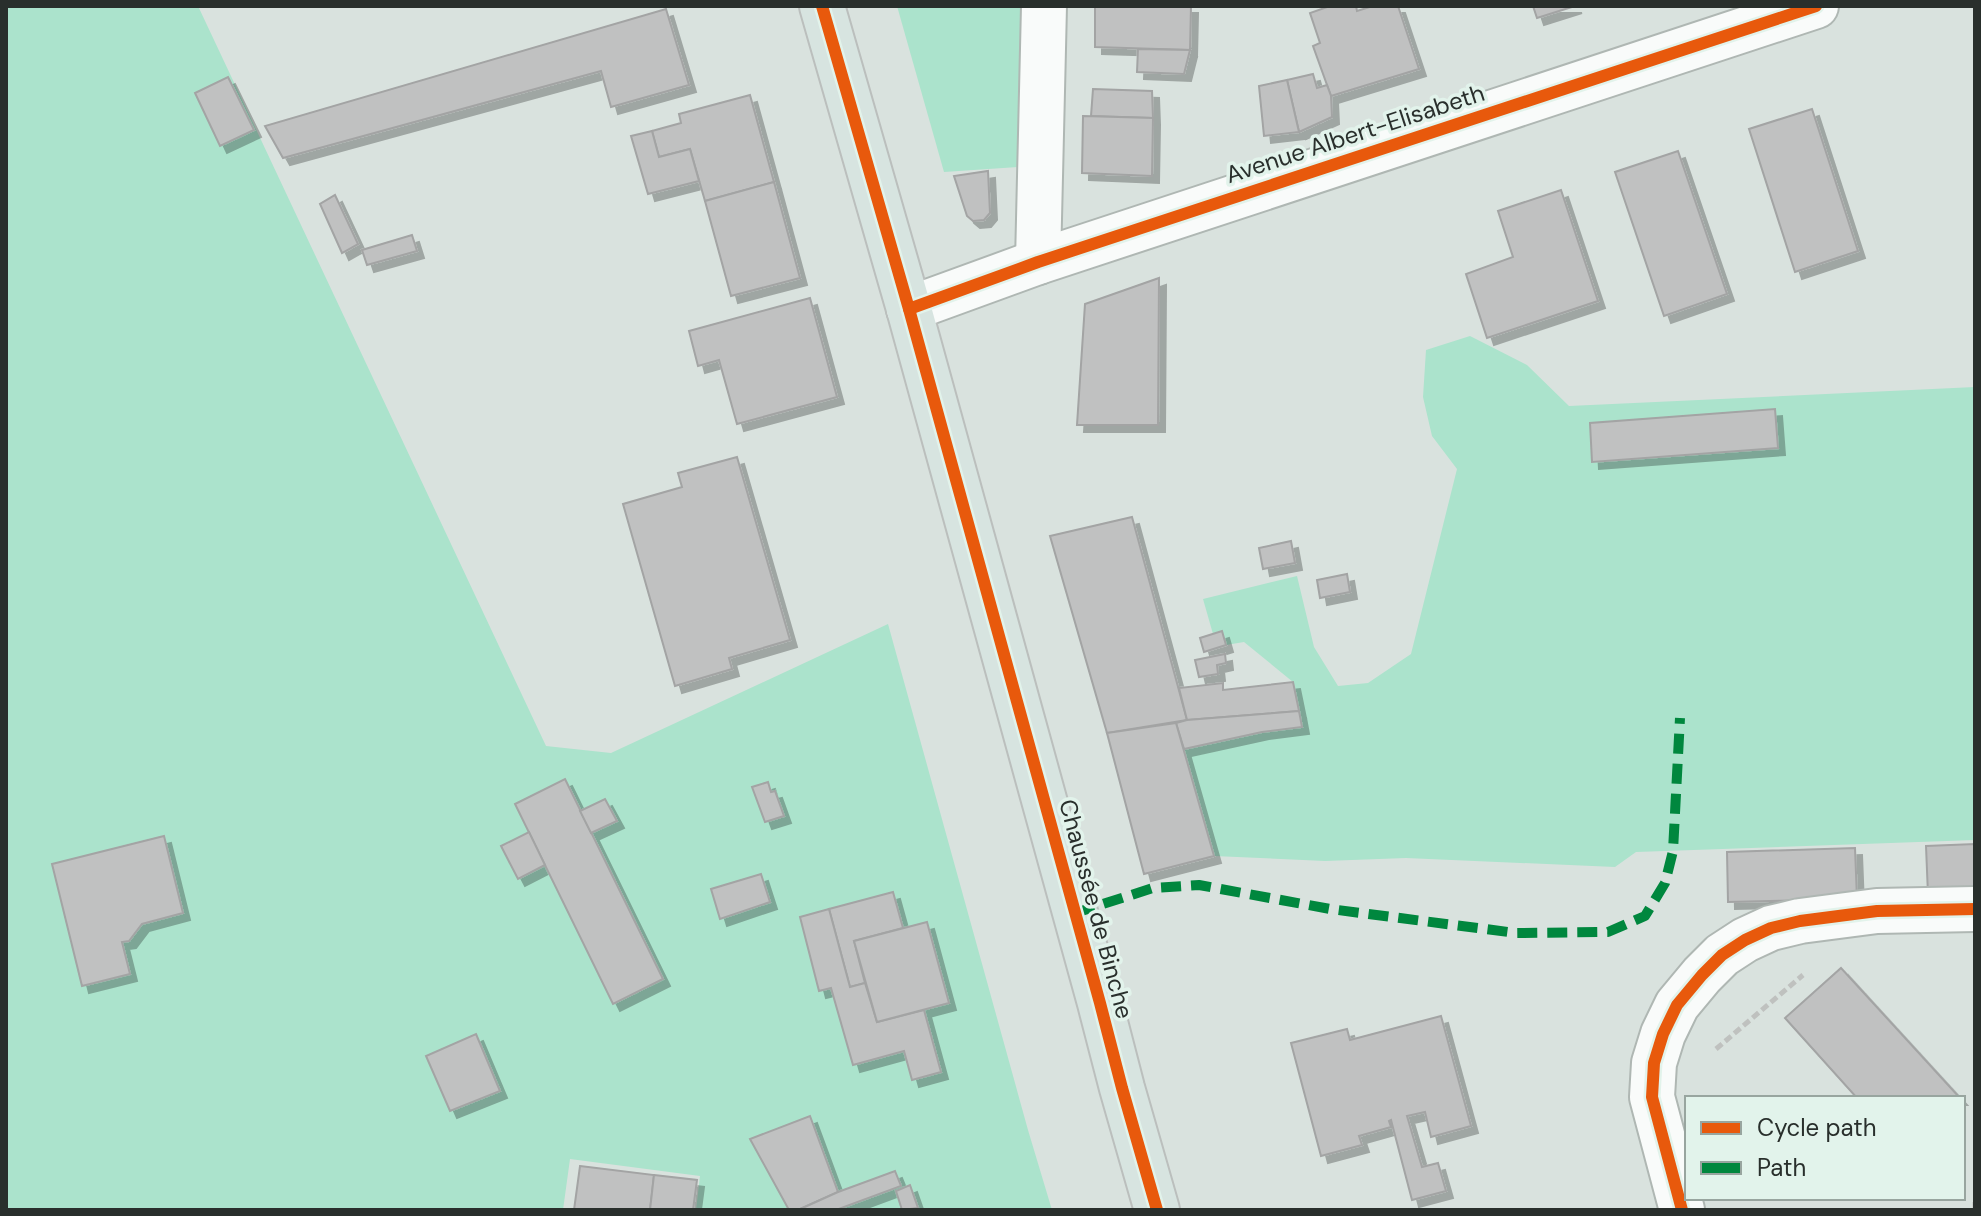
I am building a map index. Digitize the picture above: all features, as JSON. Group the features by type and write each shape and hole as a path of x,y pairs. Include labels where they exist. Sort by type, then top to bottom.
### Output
{"main road":[{"name":"Chaussée de Binche","path":"822,6 909,309 1157,1210"}],"street":[{"path":"1038,262 1044,6"},
{"name":"Avenue Albert-Elisabeth","path":"909,309 1038,262 1816,6"},
{"path":"1682,1210 1652,1097 1654,1063 1677,1005 1702,975 1722,955 1771,928 1877,911 1975,909"}],"path":[{"path":"1712,1052 1807,971"},
{"path":"1975,1198 1975,1210"}],"green space":[{"path":"6,6 198,6 546,746 611,753 888,624 1052,1210 696,1210 700,1176 570,1159 563,1210 6,1210"},
{"path":"897,6 1035,6 1031,166 944,172"},
{"path":"1470,336 1527,365 1569,406 1975,387 1975,840 1636,852 1615,867 1406,858 1325,861 1214,856 1184,749 1262,732 1302,727 1293,682 1244,642 1226,645 1222,631 1213,634 1203,599 1297,576 1314,647 1338,686 1368,683 1411,654 1457,469 1432,436 1423,397 1426,350"}],"building":[{"path":"1095,6 1191,6 1190,50 1095,47"},
{"path":"1330,6 1356,6 1357,11 1373,6 1398,6 1419,69 1331,96 1313,46 1320,43 1310,13"},
{"path":"1533,6 1575,6 1537,18"},
{"path":"666,9 689,85 611,107 601,71 283,158 265,126"},
{"path":"1138,49 1190,50 1184,74 1137,72"},
{"path":"1313,74 1317,88 1327,85 1332,117 1299,132 1287,80"},
{"path":"228,77 254,130 220,146 195,93"},
{"path":"1287,80 1299,132 1264,136 1259,86"},
{"path":"1093,89 1152,91 1153,118 1091,116"},
{"path":"750,95 774,182 705,201 690,149 659,157 652,131 681,123 679,114"},
{"path":"1812,109 1858,251 1795,272 1749,129"},
{"path":"1083,116 1153,118 1152,176 1082,173"},
{"path":"652,131 659,157 690,149 699,181 648,194 631,136"},
{"path":"1678,151 1727,294 1664,316 1615,172"},
{"path":"988,171 990,213 984,220 973,221 967,216 954,176"},
{"path":"774,182 800,278 731,296 705,201"},
{"path":"1561,190 1598,301 1487,338 1466,274 1513,257 1498,211"},
{"path":"335,195 358,244 342,253 320,204"},
{"path":"412,235 417,251 367,265 362,250"},
{"path":"1159,278 1158,425 1077,425 1085,304"},
{"path":"810,298 837,397 737,424 719,360 698,366 689,331"},
{"path":"1775,409 1778,448 1592,462 1590,423"},
{"path":"737,457 790,640 729,658 732,669 675,686 623,504 682,487 678,473"},
{"path":"1132,517 1187,720 1107,733 1050,536"},
{"path":"1291,541 1295,563 1263,569 1259,548"},
{"path":"1347,574 1350,592 1320,598 1317,580"},
{"path":"1222,631 1226,645 1204,652 1200,638"},
{"path":"1225,654 1226,663 1217,665 1218,674 1199,677 1195,660"},
{"path":"1293,682 1299,711 1187,720 1179,688 1223,683 1223,690"},
{"path":"1299,711 1302,727 1262,732 1184,749 1176,723 1187,720"},
{"path":"1176,723 1214,856 1144,874 1107,733"},
{"path":"565,779 663,979 613,1004 515,804"},
{"path":"768,782 771,792 775,791 784,816 765,822 752,787"},
{"path":"605,799 617,821 591,833 580,811"},
{"path":"529,832 545,865 518,879 501,846"},
{"path":"164,836 183,913 142,924 129,941 122,942 130,974 82,986 52,864"},
{"path":"1975,844 1975,894 1928,895 1926,846"},
{"path":"1855,848 1857,899 1728,902 1727,852"},
{"path":"761,874 770,902 720,919 711,889"},
{"path":"893,892 903,928 854,941 865,983 850,987 829,909"},
{"path":"829,909 850,987 865,983 877,1022 924,1010 941,1072 912,1080 904,1051 853,1065 831,988 819,991 800,917"},
{"path":"927,922 949,1003 877,1022 854,941"},
{"path":"1841,968 1958,1096 1855,1096 1785,1018"},
{"path":"1441,1016 1471,1126 1431,1137 1425,1112 1407,1116 1422,1167 1438,1163 1446,1191 1412,1200 1391,1120 1391,1127 1359,1136 1362,1145 1321,1156 1291,1043 1347,1029 1350,1040"},
{"path":"476,1034 500,1091 450,1111 426,1056"},
{"path":"810,1116 838,1192 798,1210 789,1210 750,1139"},
{"path":"580,1166 654,1175 650,1210 574,1210"},
{"path":"895,1171 901,1186 836,1210 798,1210 838,1192"},
{"path":"654,1175 697,1180 693,1210 650,1210"},
{"path":"910,1185 918,1208 902,1210 896,1191"}],"marked path":[{"path":"1075,913 1153,888 1199,885 1330,909 1516,933 1608,932 1645,916 1665,883 1673,851 1680,718"}],"cycle path":[{"path":"822,6 909,309 1157,1210"},
{"path":"909,309 1038,262 1816,6"},
{"path":"1682,1210 1652,1097 1654,1063 1677,1005 1702,975 1722,955 1771,928 1877,911 1975,909"}]}
